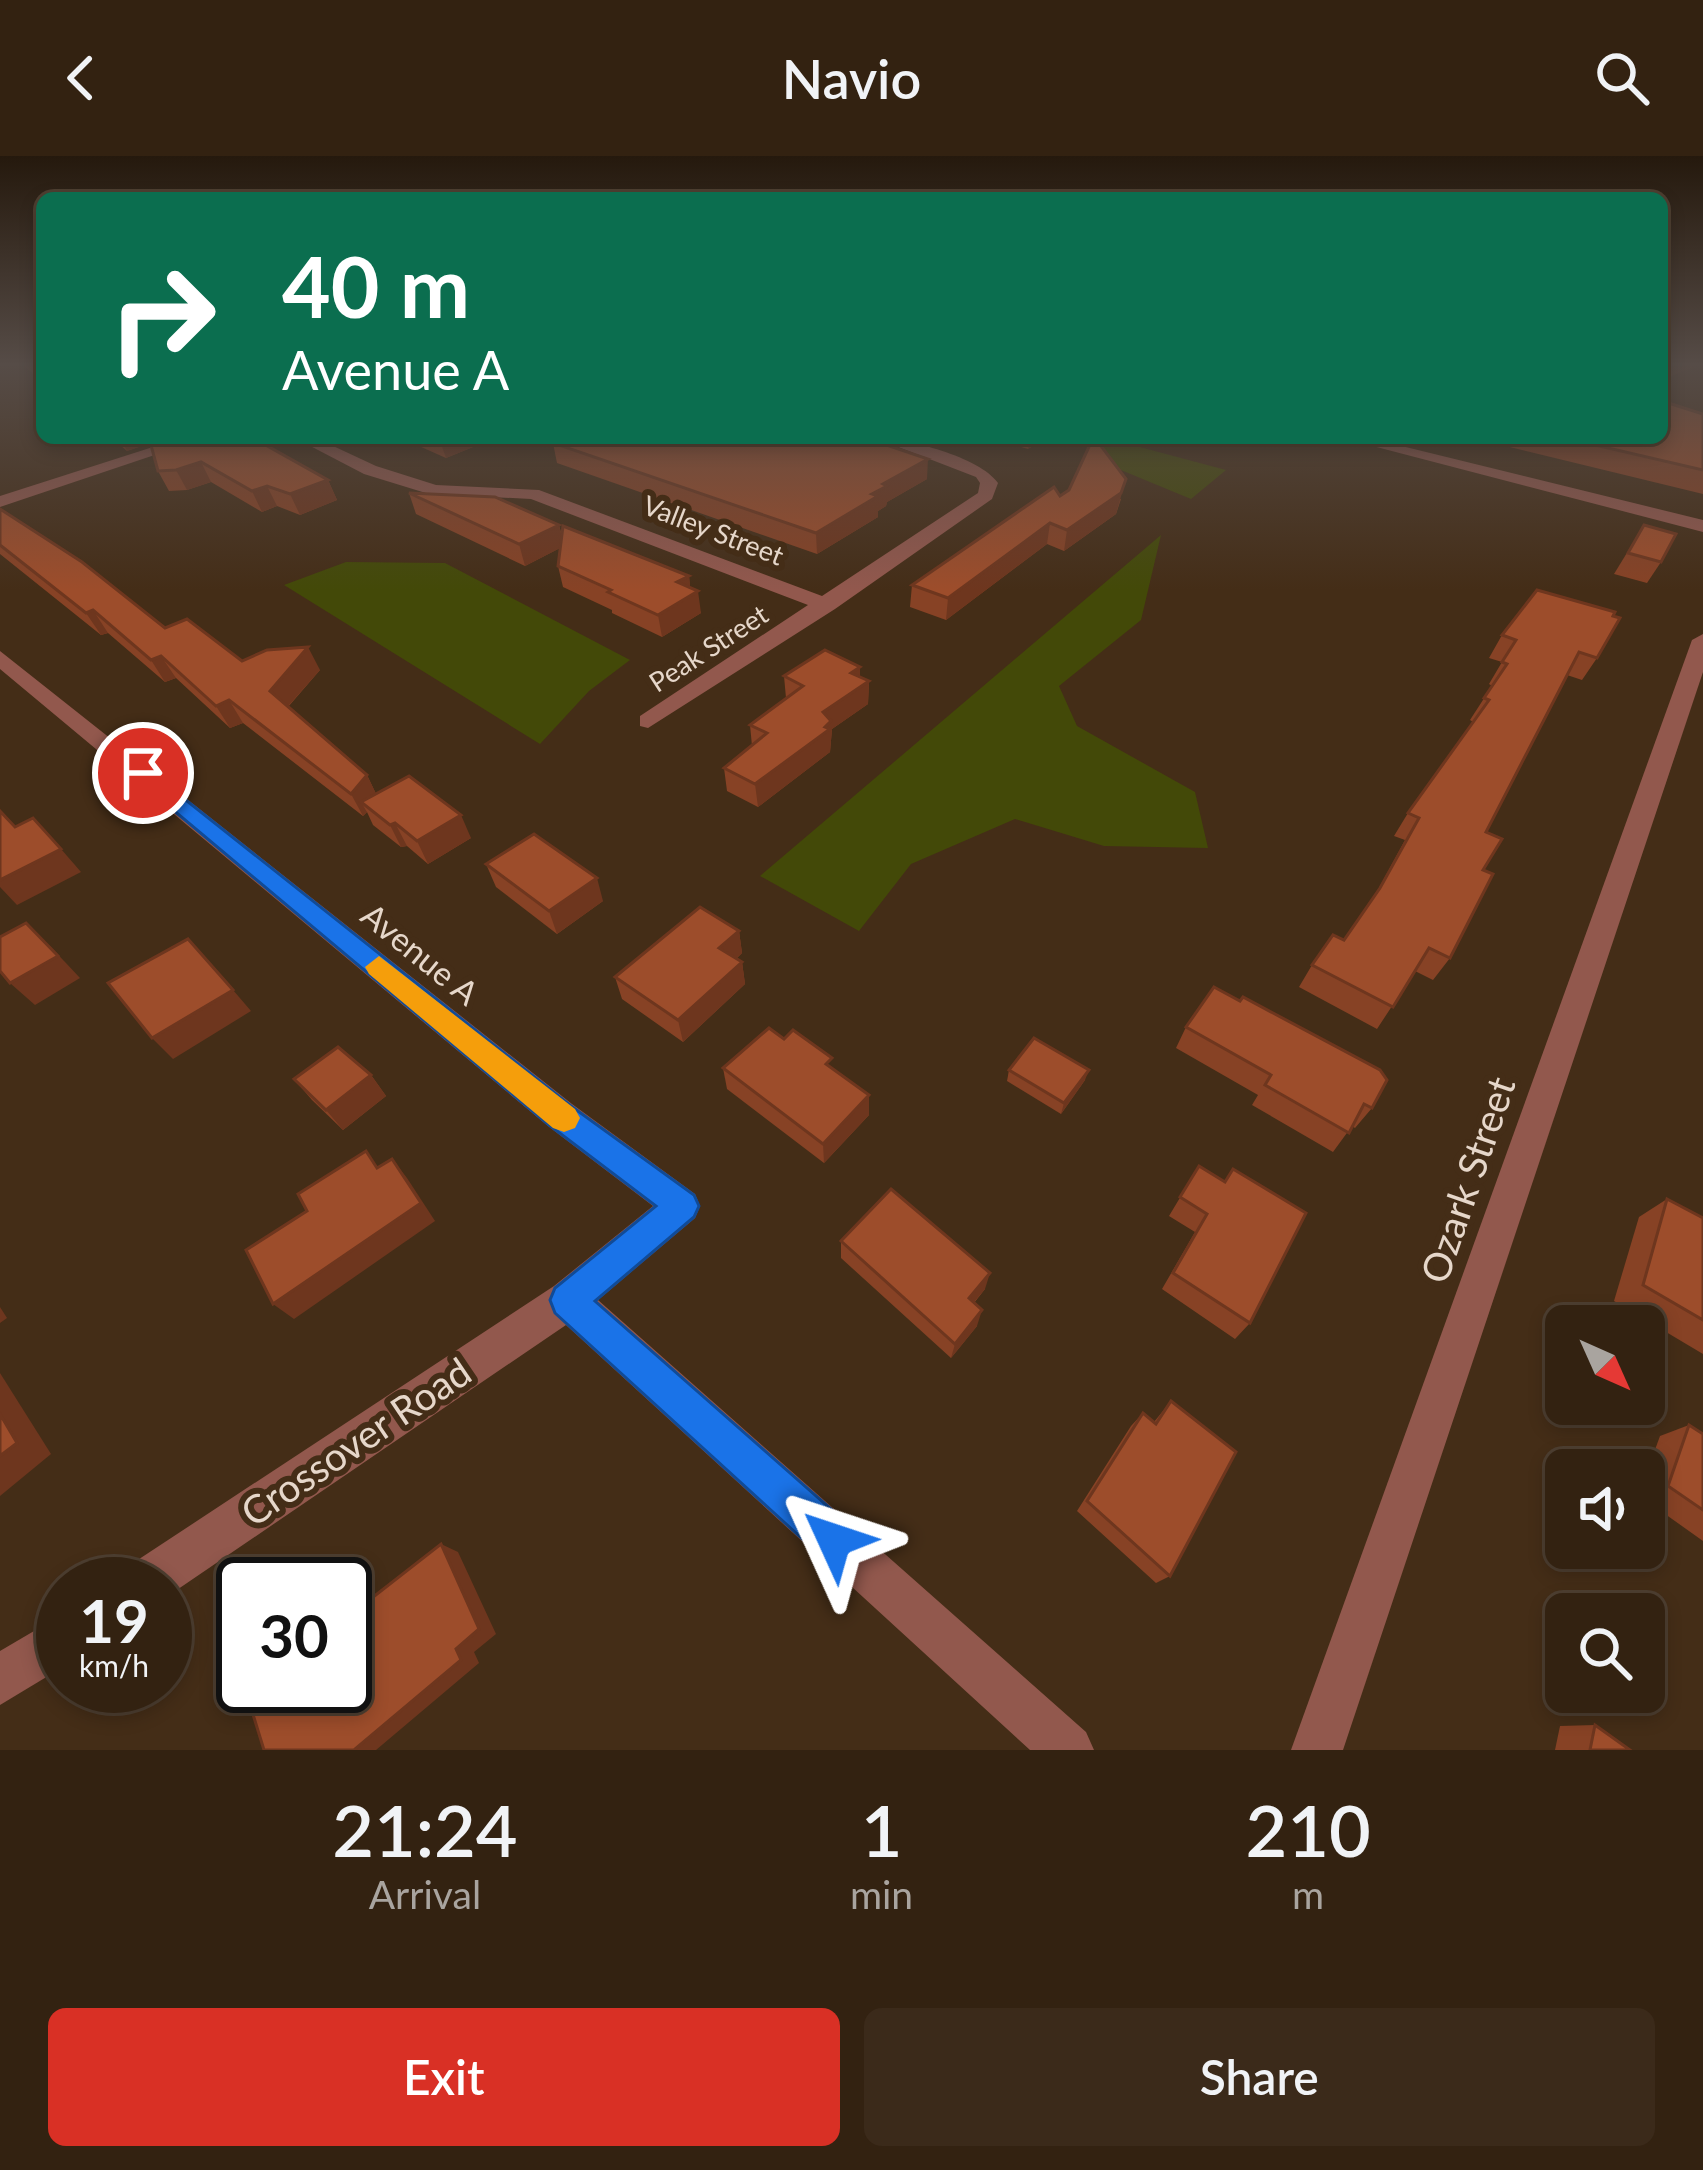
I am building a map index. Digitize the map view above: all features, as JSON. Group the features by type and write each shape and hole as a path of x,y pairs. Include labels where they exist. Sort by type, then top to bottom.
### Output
{"street":[{"path":"0,502 179,444"},
{"name":"Valley Street","path":"316,444 370,470 435,490 532,494 828,604"},
{"name":"Peak Street","path":"648,721 978,503 988,483 982,473 900,444"},
{"path":"1374,444 1703,526"},
{"name":"Ozark Street","path":"1317,1750 1703,640"},
{"name":"Avenue A","path":"0,658 560,1115 682,1206 568,1300"},
{"path":"568,1300 1068,1750"},
{"name":"Crossover Road","path":"183,1557 568,1300"},
{"path":"0,1680 36,1656"}],"green space":[{"path":"1085,444 1128,444 1226,470 1191,499 1116,468"},
{"path":"1161,535 1141,620 1059,686 1077,726 1195,792 1208,848 1104,846 1015,819 911,864 859,931 760,876"},
{"path":"346,562 445,563 630,660 589,691 540,744 284,585"}],"building":[{"path":"1703,440 1703,470 1591,444"},
{"path":"151,444 264,444 328,480 290,494 267,486 252,491 201,462 158,471"},
{"path":"556,444 884,444 928,459 883,484 887,486 872,494 878,496 816,533"},
{"path":"1090,444 1100,444 1126,479 1121,493 1067,530 1050,523 948,598 912,585 1054,487 1060,496 1069,490"},
{"path":"409,493 495,497 559,525 519,544"},
{"path":"0,509 82,562 165,628 187,619 242,661 267,650 308,647 270,691 367,775 351,794 229,700 216,706 161,656 151,660 93,610 86,613 0,545"},
{"path":"1644,525 1676,534 1661,562 1628,553"},
{"path":"563,526 689,576 677,582 698,591 658,615 608,592 611,590 558,566"},
{"path":"1537,590 1615,612 1613,616 1620,618 1597,658 1579,652 1486,832 1502,839 1483,870 1493,874 1450,958 1429,948 1393,1007 1312,965 1333,935 1344,940 1380,888 1419,818 1408,813 1489,700 1484,698 1507,664 1502,662 1516,640 1502,635"},
{"path":"825,650 860,667 851,673 869,681 823,712 831,721 825,727 830,729 755,784 724,768 767,733 750,725 803,686 784,676"},
{"path":"409,776 461,815 417,841 361,802"},
{"path":"0,811 15,827 33,818 61,849 0,880"},
{"path":"534,834 597,878 549,911 486,864"},
{"path":"700,907 739,931 719,948 742,962 678,1020 615,977"},
{"path":"26,923 58,956 10,983 0,971 0,937"},
{"path":"188,939 233,990 152,1038 108,983"},
{"path":"1214,987 1240,1001 1243,997 1380,1070 1387,1080 1372,1108 1364,1104 1349,1133 1265,1085 1271,1075 1186,1027"},
{"path":"769,1028 784,1039 793,1030 832,1058 826,1064 869,1095 823,1144 723,1068"},
{"path":"1034,1038 1089,1070 1064,1103 1009,1070"},
{"path":"338,1047 371,1075 326,1110 294,1079"},
{"path":"366,1151 377,1168 392,1159 421,1203 273,1304 246,1250 307,1211 298,1194"},
{"path":"1199,1166 1225,1182 1233,1169 1306,1213 1250,1323 1173,1273 1207,1214 1180,1197"},
{"path":"891,1189 990,1273 969,1298 982,1310 955,1344 841,1241"},
{"path":"1667,1199 1703,1218 1703,1320 1643,1285"},
{"path":"1171,1401 1236,1452 1170,1576 1087,1501 1143,1413 1156,1424"},
{"path":"0,1414 17,1443 0,1456"},
{"path":"1689,1425 1703,1434 1703,1510 1668,1486"},
{"path":"441,1544 479,1629 456,1649 461,1660 354,1750 264,1750 253,1713 372,1713 372,1598"},
{"path":"1595,1725 1630,1750 1590,1750"}],"slow traffic":[{"path":"379,967 564,1118"}],"route":[{"path":"143,773 560,1115 682,1206 568,1300 834,1540"}]}
